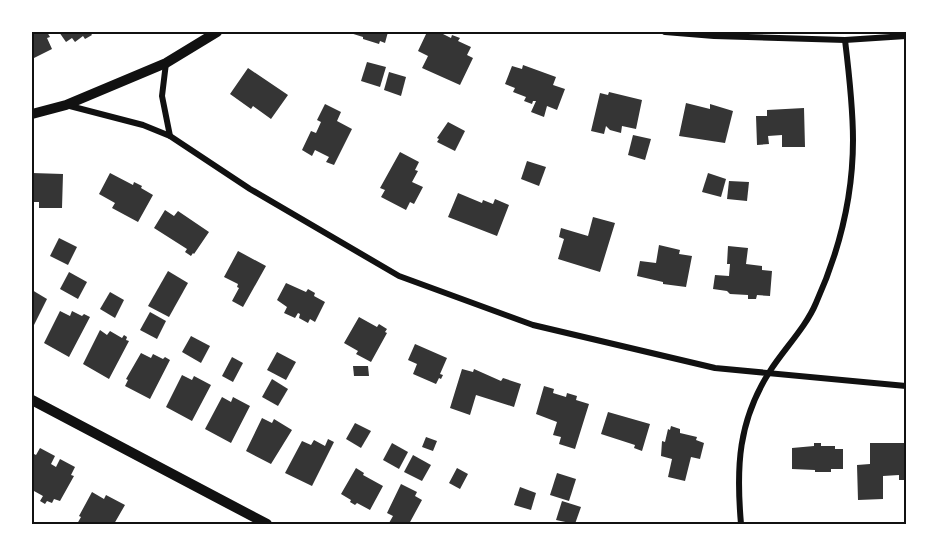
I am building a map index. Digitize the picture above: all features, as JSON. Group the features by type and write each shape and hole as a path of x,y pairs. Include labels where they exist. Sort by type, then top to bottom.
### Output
{"street":[{"path":"32,114 66,105 166,63 218,32"},
{"path":"665,32 714,36 845,40 906,36"},
{"path":"741,525 738,467 748,412 769,372 815,306 836,256 844,221 853,140 845,40"},
{"path":"166,63 162,96 170,136"},
{"path":"66,105 143,125 170,136 250,189 399,276 480,306 552,330 715,368 906,386"},
{"path":"32,400 260,523"}],"building":[{"path":"32,32 47,32 52,49 32,59"},
{"path":"59,32 90,32 92,35 85,39 83,36 75,42 72,38 66,42"},
{"path":"347,32 388,32 385,43 380,41 379,44"},
{"path":"427,32 438,34 439,32 451,38 452,35 460,38 458,41 471,47 467,55 473,58 460,85 422,68 428,56 418,51"},
{"path":"367,62 386,67 380,87 361,81"},
{"path":"523,65 556,77 553,85 565,89 557,110 547,106 544,117 531,112 536,101 532,104 524,101 526,97 513,92 515,88 505,84 512,66 522,69"},
{"path":"248,68 288,95 271,119 253,106 251,109 230,94"},
{"path":"389,72 406,77 401,96 384,90"},
{"path":"609,92 642,100 636,129 622,126 621,133 610,130 606,126 604,134 591,131 600,93 608,95"},
{"path":"686,103 710,109 710,104 733,111 725,143 679,136"},
{"path":"325,104 341,112 337,121 352,129 334,165 326,162 329,157 315,150 312,156 302,150 311,131 316,133 321,122 317,120"},
{"path":"804,108 805,147 782,147 782,135 768,136 769,144 757,145 756,116 767,116 767,110"},
{"path":"448,122 465,131 455,151 437,142 439,139 437,138"},
{"path":"633,135 651,139 645,160 628,155"},
{"path":"400,152 419,162 415,170 418,171 412,182 423,187 414,204 410,202 406,210 381,197 385,190 380,188"},
{"path":"527,161 546,167 539,186 521,179"},
{"path":"32,173 63,174 62,208 39,208 39,202 32,202"},
{"path":"110,173 133,185 134,182 142,186 141,188 153,195 138,222 112,208 115,203 99,194"},
{"path":"708,173 726,179 721,197 702,192"},
{"path":"729,181 749,182 747,201 727,199"},
{"path":"458,193 482,203 483,200 493,204 495,199 509,205 497,236 448,217"},
{"path":"165,210 174,216 178,211 209,232 191,256 185,252 187,249 154,228"},
{"path":"593,217 615,223 600,272 558,259 564,239 559,237 561,228 588,236"},
{"path":"59,238 77,247 68,265 50,256"},
{"path":"659,245 680,250 679,254 692,256 686,287 663,284 663,282 637,276 640,261 656,263"},
{"path":"728,246 748,248 746,264 762,266 762,270 772,271 770,296 757,295 756,299 748,299 748,295 730,294 727,291 713,289 715,275 729,276"},
{"path":"238,251 266,266 243,307 232,301 239,288 238,284 224,277"},
{"path":"168,271 188,283 169,317 148,306"},
{"path":"69,272 87,282 78,299 60,289"},
{"path":"286,283 306,292 308,289 315,293 314,296 325,302 315,322 310,319 308,323 299,318 298,313 295,318 284,313 287,307 277,300"},
{"path":"32,290 47,299 32,329"},
{"path":"110,292 124,300 115,318 100,309"},
{"path":"60,311 70,316 72,311 90,317 69,357 44,343"},
{"path":"150,312 166,321 157,339 140,330"},
{"path":"359,317 377,327 379,324 387,329 371,362 356,354 358,351 344,343"},
{"path":"100,330 107,335 110,331 122,338 124,335 129,341 109,379 83,364"},
{"path":"191,336 210,346 201,363 182,352"},
{"path":"415,344 447,358 440,374 443,375 436,384 413,374 417,364 408,360"},
{"path":"277,352 296,362 286,380 267,370"},
{"path":"141,353 151,358 153,354 170,360 150,399 125,386 128,380 126,379"},
{"path":"232,357 243,363 233,382 222,376"},
{"path":"353,366 368,366 369,376 354,376"},
{"path":"462,369 473,372 474,369 501,381 503,378 521,384 514,407 476,395 470,415 450,408"},
{"path":"182,375 192,380 194,376 211,385 192,421 166,407"},
{"path":"272,379 288,389 278,406 262,397"},
{"path":"544,386 554,389 553,393 566,397 567,393 577,396 576,400 589,404 575,449 559,444 561,437 553,435 557,422 536,414"},
{"path":"222,397 231,402 233,397 250,406 231,443 205,429"},
{"path":"608,412 650,424 642,451 634,448 635,445 601,434"},
{"path":"262,418 272,423 274,419 292,430 271,464 246,451"},
{"path":"355,423 371,431 361,448 346,439"},
{"path":"671,426 680,429 680,433 697,437 696,440 704,443 700,459 691,457 685,481 668,477 672,459 661,456 662,441 665,442"},
{"path":"426,437 437,441 433,451 422,447"},
{"path":"328,439 334,442 312,486 285,473 302,441 311,445 314,440 325,446"},
{"path":"392,443 408,452 399,469 383,460"},
{"path":"814,443 843,449 843,469 815,472 815,470 792,469 792,448 814,446"},
{"path":"870,443 906,443 906,480 899,480 899,475 883,476 883,499 858,500 857,465 870,464"},
{"path":"40,448 55,456 51,464 56,467 60,459 75,467 71,475 74,476 60,501 54,499 52,503 47,501 45,504 40,501 43,496 34,491 32,495 32,458"},
{"path":"413,455 431,465 422,481 404,472"},
{"path":"356,468 364,473 363,475 383,486 370,510 357,503 355,505 341,494"},
{"path":"457,468 468,474 460,489 449,483"},
{"path":"557,473 576,479 569,501 550,495"},
{"path":"401,484 417,492 415,496 422,500 409,524 392,524 389,523 393,516 387,513"},
{"path":"520,487 536,493 531,510 514,505"},
{"path":"92,492 104,499 106,495 125,505 114,524 77,524"},
{"path":"562,501 581,507 575,524 556,520"}]}
